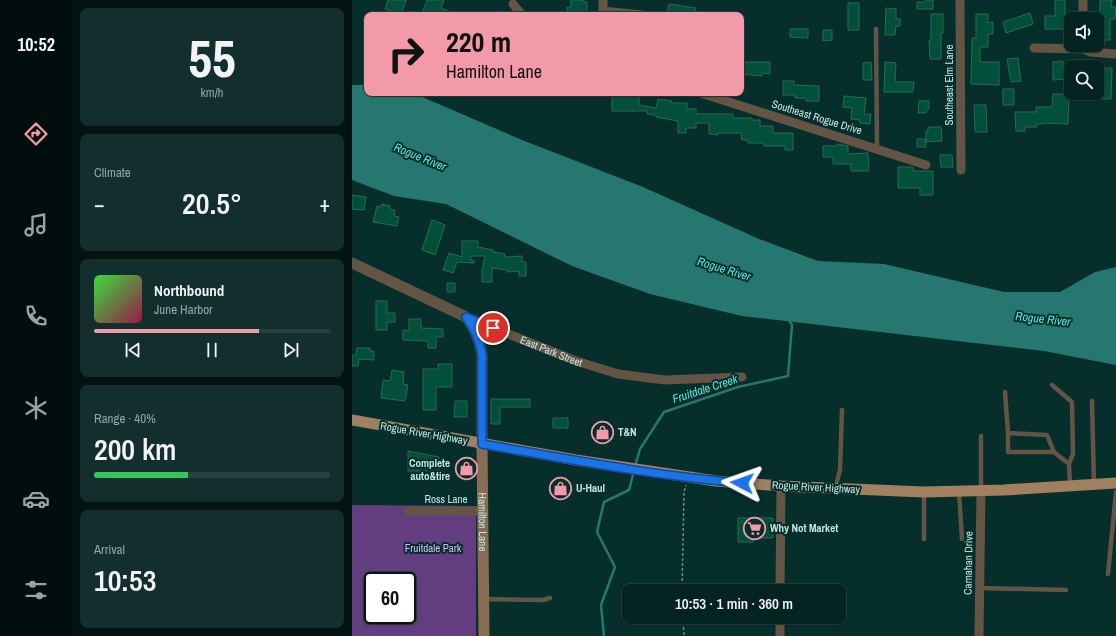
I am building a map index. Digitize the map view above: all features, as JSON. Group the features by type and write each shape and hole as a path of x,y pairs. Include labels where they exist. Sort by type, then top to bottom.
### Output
{"main road":[{"name":"Rogue River Highway","path":"352,420 576,460 716,481 835,489 924,492 981,491 1116,483"},
{"name":"Hamilton Lane","path":"482,444 484,636"}],"street":[{"path":"603,0 603,12"},
{"name":"Southeast Elm Lane","path":"960,0 961,170"},
{"path":"1083,0 1083,12"},
{"path":"513,4 520,12"},
{"path":"1034,48 1064,47"},
{"path":"1091,52 1116,54"},
{"name":"Southeast Rogue Drive","path":"711,96 877,148 926,165"},
{"name":"East Park Street","path":"352,263 466,317 576,362 618,374 665,380 742,377"},
{"name":"Hamilton Lane","path":"466,317 473,326 481,344 482,444"},
{"path":"780,584 781,486"},
{"name":"Carnahan Drive","path":"979,636 981,491"},
{"name":"Ross Lane","path":"408,511 483,511"},
{"path":"780,624 780,636"}],"lane":[{"path":"876,29 877,148"},
{"path":"1052,386 1072,402 1073,454 1069,464 1070,486"},
{"path":"1004,392 1008,433 1008,452 1054,452"},
{"path":"1092,401 1094,485"},
{"path":"835,489 840,470 842,410"},
{"path":"1008,433 1047,434 1054,452 1069,464"},
{"path":"981,491 982,436"},
{"path":"924,492 924,539"},
{"path":"959,492 962,539"},
{"path":"1108,574 1116,492"},
{"path":"980,588 1066,590"},
{"path":"484,599 543,600 550,598"}],"path":[{"path":"682,584 684,492 688,478"},
{"path":"683,624 684,636"}],"green space":[{"name":"Fruitdale Park","path":"352,505 476,506 476,636 352,636"}],"water":[{"name":"Rogue River","path":"352,85 364,85 364,96 420,96 522,140 643,187 759,239 818,261 884,264 1004,292 1060,292 1095,272 1116,267 1116,365 1044,351 742,316 650,294 572,266 446,204 394,196 352,180"}],"building":[{"path":"388,0 406,0 402,12 395,12 385,9"},
{"path":"427,0 444,0 441,8 451,12 426,12 423,11"},
{"path":"571,0 584,0 584,2 587,2 587,12 567,12 567,7 571,7"},
{"path":"926,0 933,0 933,9 917,9 917,2 926,2"},
{"path":"1055,0 1065,0 1064,29 1045,29 1045,16 1055,16"},
{"path":"1100,0 1112,0 1111,7 1116,7 1115,19 1110,19 1110,40 1104,40 1104,12 1100,12"},
{"path":"848,3 859,3 859,30 848,30"},
{"path":"669,4 696,8 695,12 668,12"},
{"path":"886,8 896,9 896,19 900,19 900,26 896,26 895,35 885,35"},
{"path":"1030,13 1033,24 1006,33 1003,22"},
{"path":"931,14 943,14 941,59 930,59 929,40 931,40"},
{"path":"976,14 988,14 988,23 993,22 993,34 988,34 988,47 980,47 980,62 999,62 999,85 971,84 972,38 976,38"},
{"path":"790,29 808,29 808,38 790,37"},
{"path":"823,30 832,30 832,40 823,41"},
{"path":"1018,58 1021,81 1011,82 1007,59"},
{"path":"1063,61 1064,79 1053,80 1053,62"},
{"path":"744,62 770,62 770,74 762,73 762,76 744,74"},
{"path":"871,62 872,80 863,80 863,63"},
{"path":"885,62 896,63 895,82 914,82 913,92 884,92"},
{"path":"1104,68 1112,68 1111,99 1104,99"},
{"path":"783,81 794,81 794,85 819,86 819,101 806,101 806,98 795,98 795,95 783,95"},
{"path":"1003,89 1014,89 1014,105 1003,105"},
{"path":"1053,94 1064,94 1064,100 1069,100 1068,124 1042,123 1037,124 1037,127 1025,127 1025,131 1016,131 1015,112 1036,112 1036,107 1052,107"},
{"path":"612,96 639,96 639,105 656,108 658,99 672,101 671,103 687,103 687,109 696,109 696,114 733,114 733,118 752,118 752,120 760,120 760,126 773,126 773,133 793,133 793,150 785,150 785,146 764,146 764,143 748,143 748,140 742,140 741,133 718,133 718,135 709,134 709,123 696,123 696,128 686,128 686,133 678,133 678,121 647,114 648,111 612,111"},
{"path":"844,96 866,98 864,114 871,114 870,124 860,123 860,120 851,119 852,108 843,107"},
{"path":"919,101 929,101 929,109 927,109 926,113 918,113"},
{"path":"974,105 986,105 987,132 975,132"},
{"path":"928,127 941,127 942,141 926,142 926,131 928,131"},
{"path":"917,139 925,139 926,147 917,147"},
{"path":"837,144 848,146 848,154 868,153 869,171 851,171 851,164 833,164 833,157 823,157 823,146 837,146"},
{"path":"940,155 952,155 953,167 941,167"},
{"path":"898,167 913,167 913,171 933,171 933,195 920,195 920,188 898,188"},
{"path":"352,195 366,197 364,210 352,209"},
{"path":"382,204 390,206 389,209 395,210 394,216 399,217 397,226 373,222 377,206 381,207"},
{"path":"432,220 445,225 435,255 422,250"},
{"path":"462,241 478,241 478,247 505,254 505,257 522,256 522,262 526,262 526,276 519,276 519,271 507,272 507,270 492,268 492,282 482,282 482,271 485,256 471,256 471,260 474,261 474,263 457,262 453,273 443,270 449,253 462,257"},
{"path":"447,283 455,283 455,292 447,292"},
{"path":"376,301 387,301 387,313 395,313 395,322 387,322 387,330 376,330"},
{"path":"409,319 421,319 421,328 443,329 443,337 436,337 436,348 428,348 428,341 403,340 403,330 409,331"},
{"path":"357,348 370,348 370,351 374,351 374,360 359,359 358,366 352,366 352,355 356,355"},
{"path":"438,364 452,364 452,387 436,387 436,410 423,410 423,369 438,369"},
{"path":"392,370 404,372 403,384 408,385 405,401 381,398 383,380 390,381"},
{"path":"491,399 530,399 530,407 500,407 500,424 491,424"},
{"path":"455,401 467,401 467,417 454,417"},
{"path":"553,418 568,418 568,428 553,428"},
{"path":"408,451 439,457 439,475 424,475 424,471 408,471"},
{"name":"Why Not Market","path":"738,518 773,518 773,538 753,538 753,542 738,542"}],"waterway":[{"name":"Fruitdale Creek","path":"635,466 640,449 664,412 738,387 788,376 792,325 789,320"},
{"name":"Fruitdale Creek","path":"604,636 601,605 615,567 597,532 604,502 629,490 634,471"}],"place":[{"name":"T&N","path":"602,432"},
{"name":"Complete auto&tire","path":"466,469"},
{"name":"U-Haul","path":"561,488"},
{"name":"Why Not Market","path":"755,528"}],"route":[{"path":"493,328 466,317 478,335 481,344 482,444 659,473 742,483"}]}
